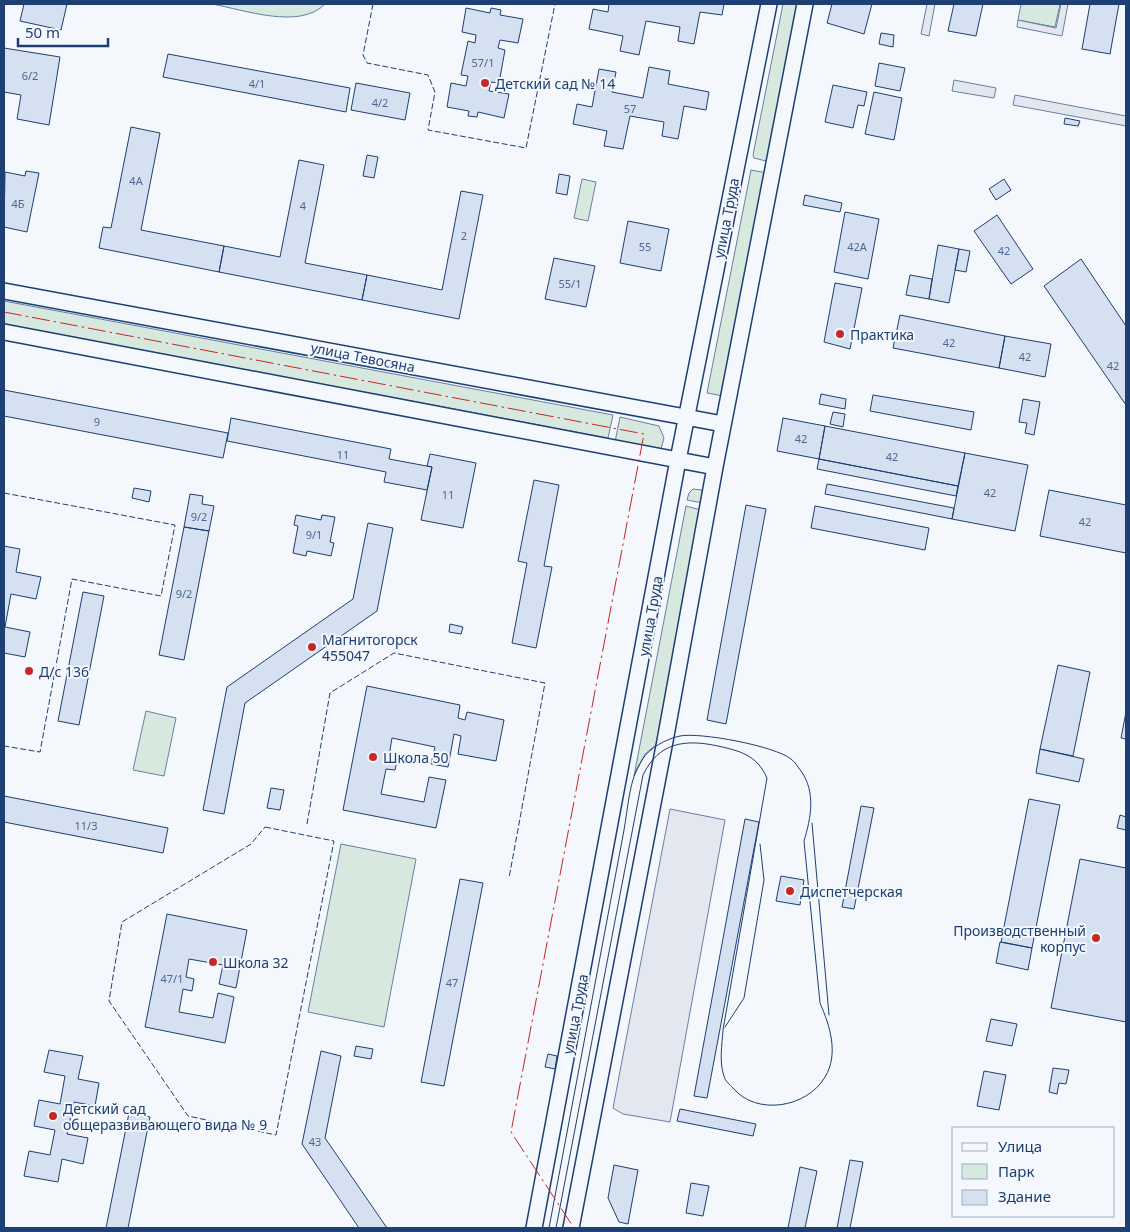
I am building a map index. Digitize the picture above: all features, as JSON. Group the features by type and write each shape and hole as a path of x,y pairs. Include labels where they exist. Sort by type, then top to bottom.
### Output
{"main road":[{"name":"улица Труда","path":"534,1228 686,417 769,4"},
{"path":"571,1228 665,741 723,424 806,4"},
{"name":"улица Тевосяна","path":"4,291 723,424"},
{"path":"4,332 715,467"}],"green space":[{"path":"212,4 325,4 314,12 301,16 287,17 272,16"},
{"path":"783,4 798,4 769,158 766,161 754,158 753,155"},
{"path":"1021,4 1060,4 1055,27 1018,20"},
{"path":"751,170 767,173 723,396 707,393"},
{"path":"582,179 596,182 588,221 574,218"},
{"path":"4,301 613,415 608,438 4,324"},
{"path":"620,417 659,426 664,438 661,449 614,447"},
{"path":"693,489 702,490 703,503 687,500 689,493"},
{"path":"686,506 701,510 657,744 645,754 634,776"},
{"path":"146,711 176,718 164,776 133,770"},
{"path":"341,844 416,859 384,1027 308,1012"}],"shaded area":[{"path":"927,4 935,4 929,36 921,34"},
{"path":"1061,4 1068,4 1062,36 1017,27 1018,20 1056,28"},
{"path":"954,80 996,88 994,98 952,91"},
{"path":"1015,95 1126,116 1126,126 1013,105"},
{"path":"670,809 725,820 670,1122 623,1114 613,1108"}],"building":[{"path":"24,4 67,4 61,30 20,21"},
{"path":"609,4 724,4 722,15 700,12 694,44 678,41 680,27 646,21 639,55 620,51 623,36 589,29 593,9 608,12"},
{"path":"832,4 872,4 864,34 827,23"},
{"path":"954,4 983,4 976,36 948,31"},
{"path":"1090,4 1119,4 1110,54 1082,49"},
{"path":"466,8 490,13 491,8 501,10 500,15 523,19 518,43 500,40 498,48 505,50 499,83 491,82 489,91 509,94 504,118 478,112 477,117 468,116 469,111 447,107 451,83 466,86 468,76 461,75 468,41 475,43 476,35 462,32"},
{"path":"881,33 894,35 893,47 879,44"},
{"path":"4,48 60,57 49,125 17,119 21,95 4,92"},
{"path":"168,54 350,88 346,112 163,77"},
{"path":"879,63 905,68 900,91 875,86"},
{"path":"649,67 670,71 668,84 709,92 706,110 684,106 678,139 662,136 664,122 630,116 623,149 604,146 607,131 573,124 577,104 592,107 599,69 616,72 612,92 643,98"},
{"path":"356,83 410,93 405,120 351,110"},
{"path":"833,85 867,92 864,106 858,105 853,128 825,122"},
{"path":"874,92 902,98 894,140 865,134"},
{"path":"1065,118 1080,121 1078,126 1064,124"},
{"path":"131,127 160,133 141,230 224,246 219,272 99,248 103,227 111,228"},
{"path":"367,155 378,157 374,178 363,176"},
{"path":"299,160 324,165 305,263 367,275 362,300 219,272 224,246 280,257"},
{"path":"26,171 39,173 27,232 4,227 5,172 25,176"},
{"path":"559,174 570,176 567,195 556,193"},
{"path":"1004,179 1011,190 996,200 989,189"},
{"path":"461,191 483,195 459,319 362,300 367,275 442,290"},
{"path":"805,195 842,203 840,212 803,205"},
{"path":"845,212 879,219 868,279 834,272"},
{"path":"997,215 1033,269 1011,284 974,231"},
{"path":"628,221 669,229 661,271 620,263"},
{"path":"938,245 959,249 949,303 929,299"},
{"path":"959,249 970,251 966,272 955,270"},
{"path":"554,258 595,266 586,307 545,299"},
{"path":"1081,259 1126,326 1126,405 1044,286"},
{"path":"910,275 932,279 929,299 906,295"},
{"path":"835,283 862,288 850,349 824,342"},
{"path":"900,315 1005,336 999,368 893,348"},
{"path":"1005,336 1051,344 1045,377 999,368"},
{"path":"4,390 228,433 223,458 4,416"},
{"path":"821,394 846,399 845,409 819,404"},
{"path":"873,395 974,412 971,430 870,411"},
{"path":"1023,399 1040,402 1034,435 1025,433 1027,423 1019,422"},
{"path":"833,412 845,414 843,427 830,424"},
{"path":"231,418 391,449 389,459 432,467 427,490 384,482 386,472 227,441"},
{"path":"783,418 825,426 819,459 777,451"},
{"path":"825,426 965,453 958,486 819,459"},
{"path":"965,453 1028,465 1015,531 952,519"},
{"path":"430,454 476,463 463,528 421,520 432,467 427,466"},
{"path":"819,459 958,486 956,496 817,469"},
{"path":"534,480 559,485 544,566 552,567 536,648 512,643 527,563 518,561"},
{"path":"827,484 954,508 952,519 825,494"},
{"path":"134,488 151,491 149,502 132,498"},
{"path":"1049,490 1126,505 1126,553 1040,536"},
{"path":"190,494 203,496 202,504 214,506 209,531 184,527"},
{"path":"746,505 766,509 726,724 707,720"},
{"path":"815,506 929,528 925,550 811,528"},
{"path":"296,515 321,520 322,515 335,517 330,542 334,543 331,556 307,551 306,556 293,553 298,526 294,525"},
{"path":"368,523 393,528 377,611 245,703 224,814 203,810 227,687 353,599"},
{"path":"184,527 209,531 184,660 159,655"},
{"name":"Д/с 136","path":"4,546 20,549 16,572 41,577 36,599 11,594 5,627 30,632 25,657 4,653"},
{"path":"83,592 104,596 79,725 58,721"},
{"path":"450,624 463,627 461,634 449,632"},
{"path":"1058,665 1090,672 1073,756 1040,749"},
{"name":"Школа 50","path":"367,686 460,705 458,718 465,720 467,712 504,720 496,761 458,754 461,736 454,734 448,767 431,764 435,747 392,738 389,756 398,757 395,770 386,769 381,794 424,802 429,777 446,780 436,828 343,810"},
{"path":"1126,712 1126,739 1121,738"},
{"path":"1040,749 1084,759 1079,782 1036,773"},
{"path":"271,788 284,790 280,810 267,808"},
{"path":"4,796 168,828 163,853 4,822"},
{"path":"1029,799 1060,805 1032,948 1001,942"},
{"path":"861,806 874,808 854,909 842,907"},
{"path":"1120,815 1126,817 1126,830 1117,828"},
{"path":"745,819 759,822 707,1098 694,1096"},
{"name":"Производственный корпус","path":"1080,859 1126,868 1126,1022 1051,1008"},
{"name":"Диспетчерская","path":"781,876 804,880 800,905 776,901"},
{"path":"460,879 483,883 444,1086 421,1082"},
{"path":"167,914 247,930 236,988 219,984 223,965 189,959 186,977 194,979 192,991 183,989 179,1012 213,1018 218,993 234,997 225,1043 145,1027"},
{"path":"1000,942 1032,948 1028,970 996,963"},
{"path":"991,1019 1017,1024 1012,1046 986,1041"},
{"path":"356,1046 373,1049 371,1059 354,1056"},
{"name":"Детский сад общеразвивающего вида № 9","path":"49,1050 83,1056 78,1079 99,1083 95,1106 74,1102 67,1134 88,1138 83,1164 62,1159 58,1182 24,1176 29,1151 50,1155 55,1130 34,1126 39,1100 60,1104 65,1076 44,1072"},
{"path":"321,1051 341,1056 325,1138 387,1228 359,1228 302,1144"},
{"path":"548,1054 557,1056 555,1069 545,1067"},
{"path":"1053,1068 1069,1070 1066,1084 1059,1083 1057,1094 1049,1092"},
{"path":"984,1071 1006,1075 999,1110 977,1106"},
{"path":"680,1109 756,1124 753,1136 677,1121"},
{"path":"129,1113 150,1117 128,1228 106,1228"},
{"path":"850,1160 863,1162 850,1228 837,1228"},
{"path":"614,1165 638,1170 628,1224 619,1222 608,1198"},
{"path":"800,1167 817,1171 805,1228 788,1228"},
{"path":"691,1183 709,1186 703,1216 686,1213"}],"tram line":[{"path":"549,1228 630,794 638,767 653,748 669,739 690,735 737,741 782,754 792,760 801,771 809,788 811,805 804,841 820,1003 832,1040 832,1059 825,1077 817,1088 806,1096 781,1105 767,1105 743,1097 726,1081 722,1071 721,1059 723,1030 767,778 763,770 753,759 734,750 695,743 684,743 665,749 649,764 643,775 556,1228"},
{"path":"812,823 829,1015"},
{"path":"725,1027 744,998 764,880 760,844"}],"fence":[{"path":"373,4 363,55 367,63 428,75 435,92 428,130 526,148 555,4"},
{"path":"4,493 175,525 161,596 72,579 40,752 4,746"},
{"path":"307,824 330,693 394,653 545,683 509,878"},
{"path":"265,827 334,841 276,1135 188,1116 109,1001 122,922 251,844 265,827"}],"power":[{"path":"4,312 644,434 511,1132 574,1228"}],"place":[{"name":"Детский сад № 14","path":"485,83"},
{"name":"Практика","path":"840,334"},
{"name":"Магнитогорск 455047","path":"312,647"},
{"name":"Д/с 136","path":"29,671"},
{"name":"Школа 50","path":"373,757"},
{"name":"Диспетчерская","path":"790,891"},
{"name":"Производственный корпус","path":"1096,938"},
{"name":"Школа 32","path":"213,962"},
{"name":"Детский сад общеразвивающего вида № 9","path":"53,1116"}]}
